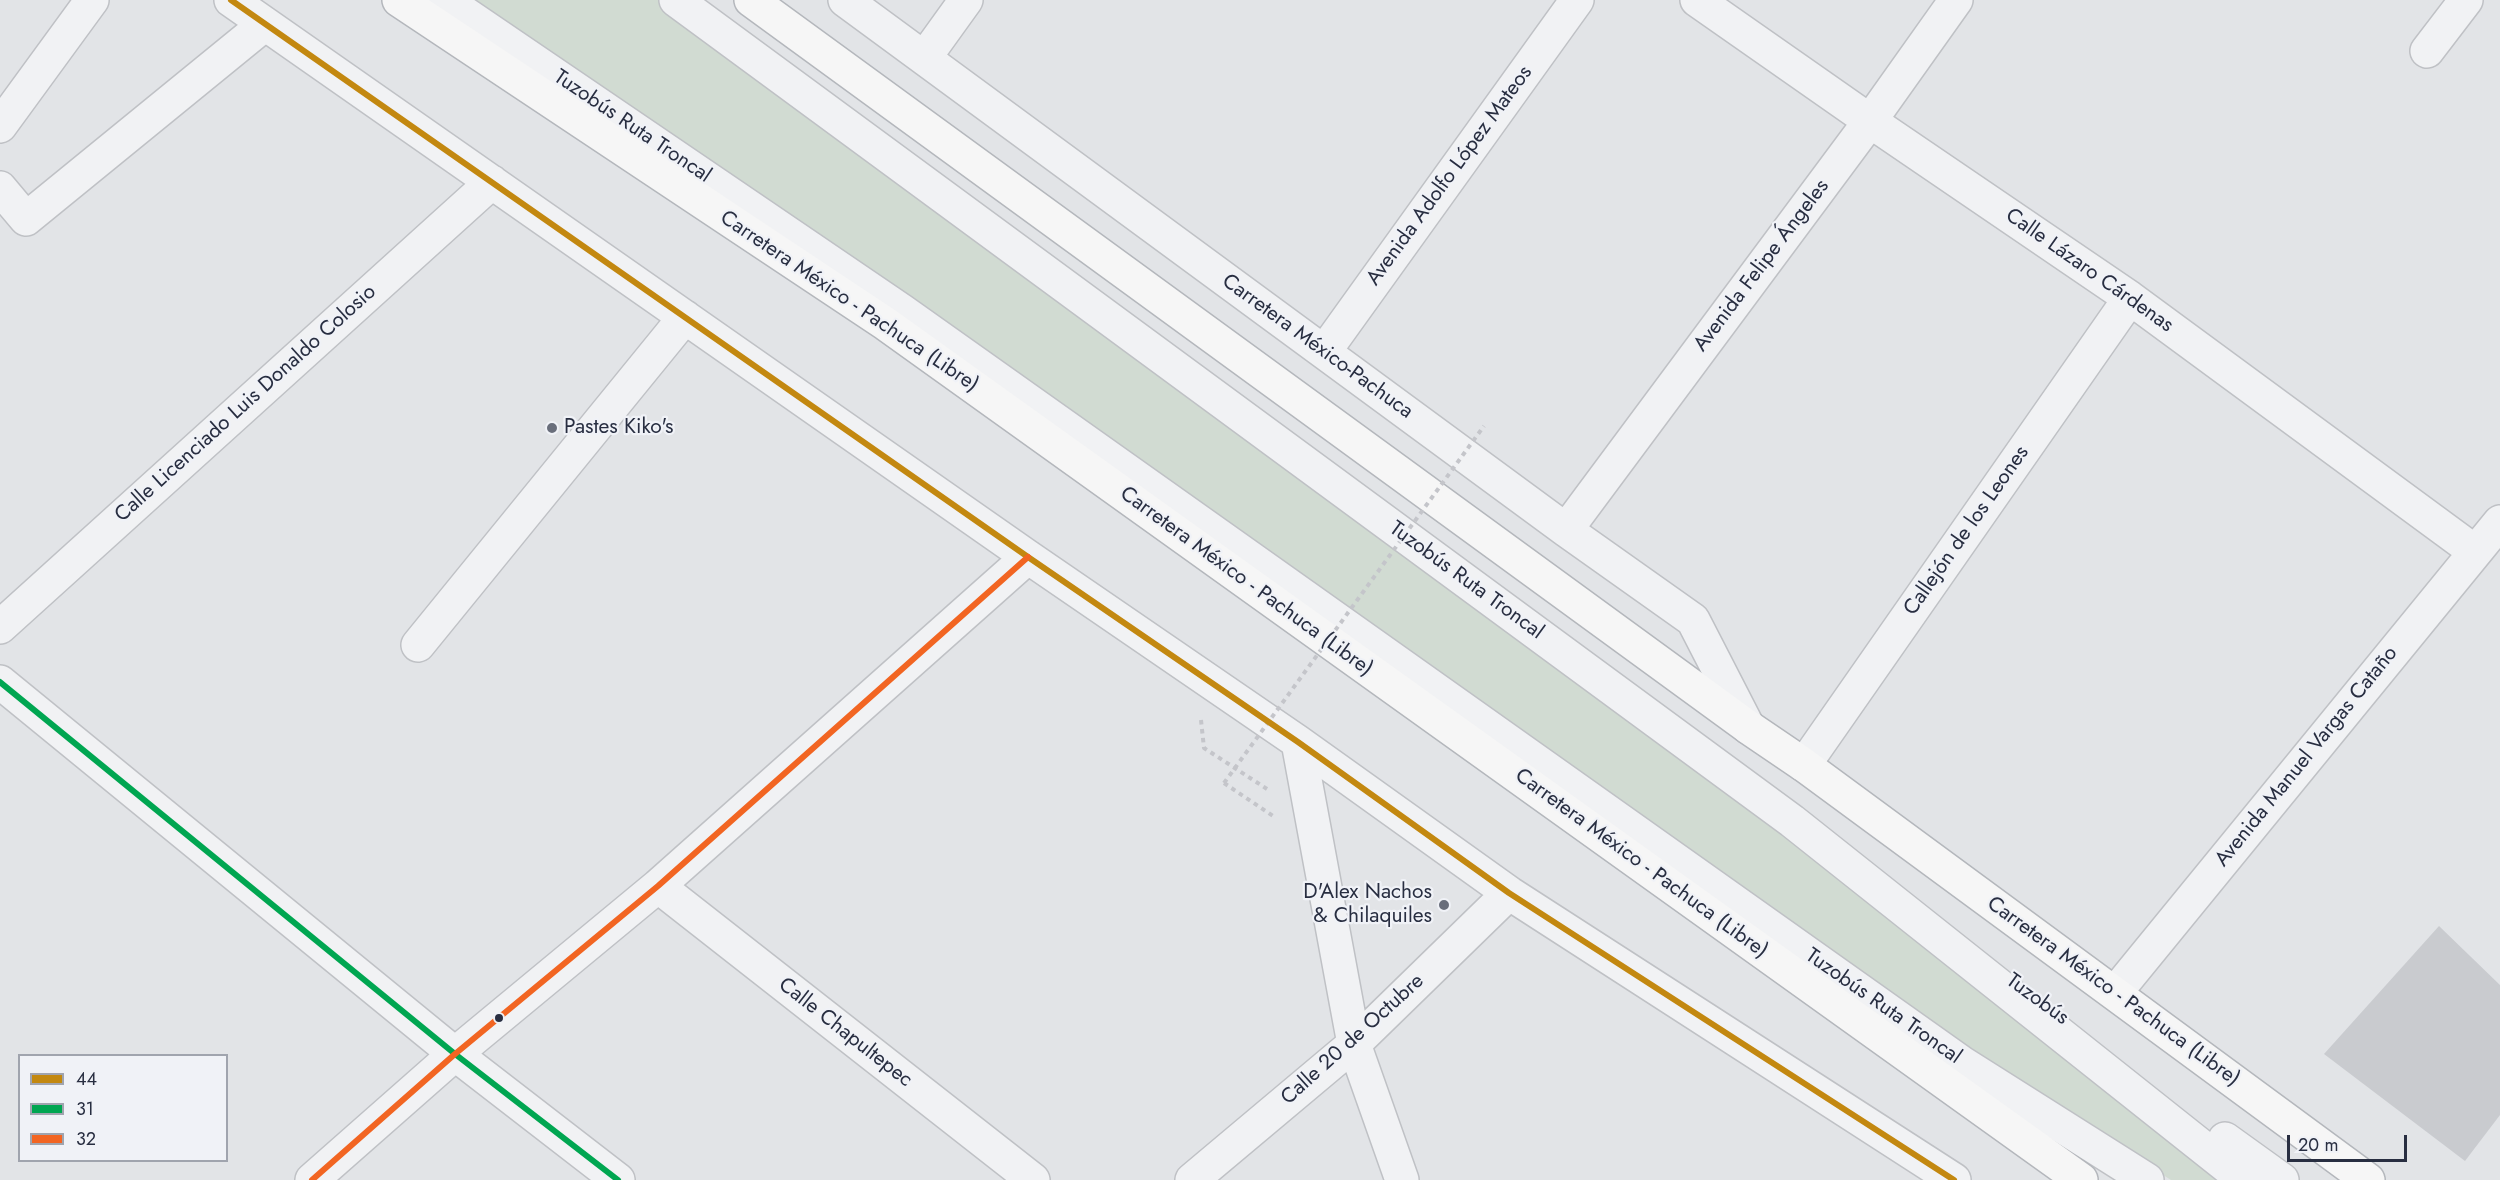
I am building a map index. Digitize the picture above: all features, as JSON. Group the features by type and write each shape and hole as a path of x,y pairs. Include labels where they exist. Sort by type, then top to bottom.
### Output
{"highway":[{"name":"Carretera México - Pachuca (Libre)","path":"399,0 886,324 2081,1180"},
{"name":"Carretera México - Pachuca (Libre)","path":"751,0 1748,728 1804,765 2368,1180"}],"street":[{"path":"0,126 92,0"},
{"path":"231,0 1028,557 1298,742 1509,893 1954,1180"},
{"name":"Tuzobús Ruta Troncal","path":"445,0 902,311 1962,1063 2147,1180"},
{"name":"Tuzobús Ruta Troncal","path":"676,0 1792,820 2244,1180"},
{"name":"Carretera México-Pachuca","path":"845,0 1566,530 1693,620 1748,728"},
{"path":"925,57 966,0"},
{"name":"Avenida Adolfo López Mateos","path":"1324,352 1577,0"},
{"name":"Calle Lázaro Cárdenas","path":"1697,0 2130,298 2474,551"},
{"name":"Avenida Felipe Ángeles","path":"1566,530 1870,121 1956,0"},
{"path":"2427,51 2466,0"},
{"path":"0,188 26,219 265,24"},
{"name":"Calle Licenciado Luis Donaldo Colosio","path":"0,627 492,182"},
{"name":"Callejón de los Leones","path":"1804,765 2130,298"},
{"path":"418,645 685,317"},
{"name":"Avenida Manuel Vargas Cataño","path":"2115,993 2500,522"},
{"path":"312,1180 455,1054 658,886 1028,557"},
{"path":"0,682 455,1054 618,1180"},
{"path":"1298,742 1354,1044 1402,1180"},
{"name":"Tuzobús","path":"1792,820 2282,1180"},
{"name":"Calle Chapultepec","path":"658,886 1033,1180"},
{"name":"Calle 20 de Octubre","path":"1192,1180 1354,1044 1509,893"}],"path":[{"path":"1276,819 1224,783 1484,426"},
{"path":"1204,748 1271,792"}],"shaded area":[{"path":"465,0 660,0 1880,897 2230,1180 2171,1180 2010,1076 1826,952"}],"building":[{"path":"2439,926 2500,985 2500,1115 2465,1161 2324,1054"}],"transit line":[{"name":"44","path":"231,0 1028,557 1298,742 1509,893 1954,1180"},
{"name":"32","path":"312,1180 455,1054 658,886 1028,557"},
{"name":"31","path":"0,682 455,1054 618,1180"}],"place":[{"name":"Pastes Kiko's","path":"552,428"},
{"name":"D'Alex Nachos & Chilaquiles","path":"1444,905"}]}
